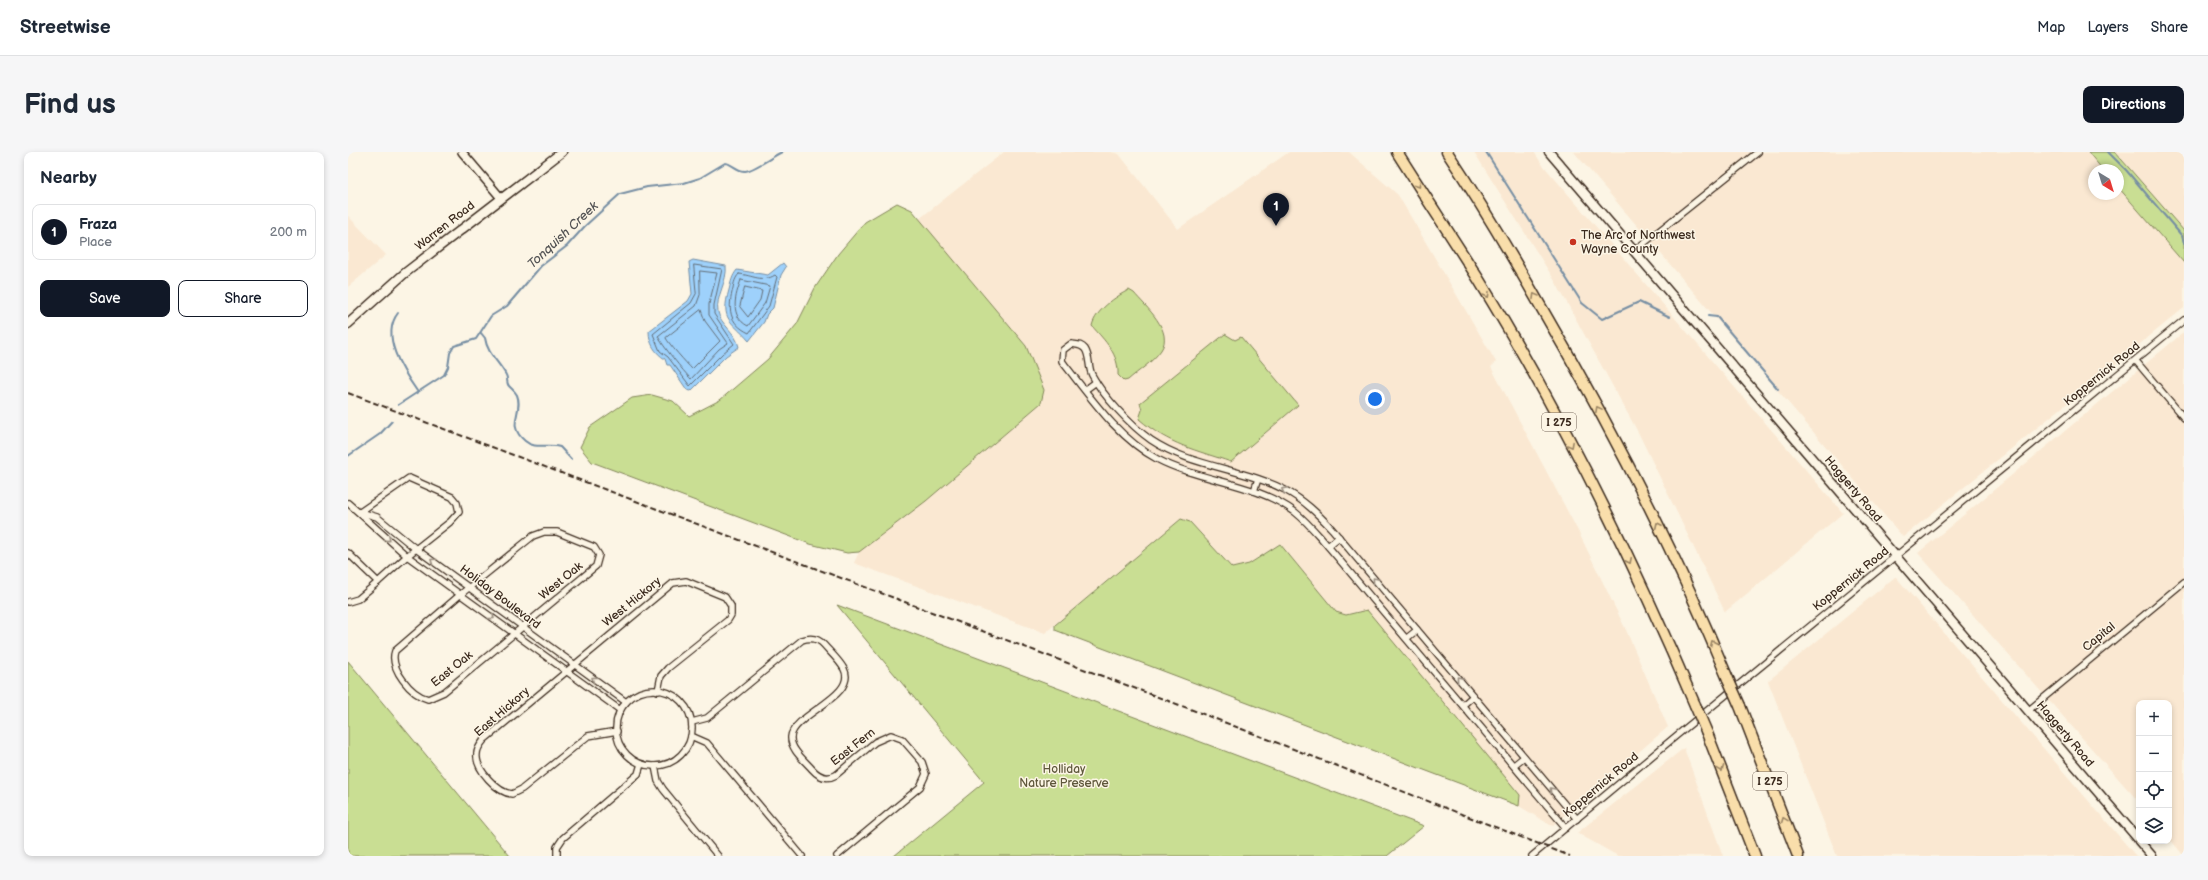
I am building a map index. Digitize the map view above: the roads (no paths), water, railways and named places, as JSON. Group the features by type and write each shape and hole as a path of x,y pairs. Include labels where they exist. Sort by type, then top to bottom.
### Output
{"highway":[{"name":"I 275","path":"1397,152 1479,280 1575,452 1647,599 1695,705 1755,856"},
{"name":"I 275","path":"1447,152 1521,272 1597,406 1652,512 1740,706 1798,856"}],"main road":[{"name":"Warren Road","path":"348,324 391,284 562,152"},
{"name":"Haggerty Road","path":"1549,152 1895,557 2029,710 2136,837"},
{"name":"Haggerty Road","path":"2142,844 2152,856"}],"street":[{"path":"462,152 501,198"},
{"path":"1634,251 1758,152"},
{"name":"Koppernick Road","path":"1532,856 2184,320"},
{"path":"1566,828 1407,638 1328,546 1296,513 1282,504 1254,491 1178,469 1152,457 1123,434 1085,390 1062,361 1063,350 1071,344 1080,345 1084,348 1089,368 1096,382 1133,424 1165,448 1184,456 1258,479 1298,497 1321,517 1577,819"},
{"path":"2136,361 2184,418"},
{"path":"1085,390 1096,382"},
{"path":"348,602 358,599 407,556 450,522 459,512 457,503 452,497 409,478 360,512"},
{"path":"1254,491 1258,479"},
{"name":"Holiday Boulevard","path":"348,504 360,512 370,524 407,556 620,710"},
{"name":"Holiday Boulevard","path":"360,512 377,517 416,549 470,587 521,627 626,702"},
{"name":"West Oak","path":"470,587 533,536 544,532 557,532 594,547 599,555 596,566 521,627"},
{"path":"1328,546 1339,537"},
{"path":"348,553 378,582"},
{"name":"West Hickory","path":"574,664 673,583 686,581 725,597 731,606 731,615 728,620 668,668 661,676 658,691"},
{"name":"Capital","path":"2029,710 2184,582"},
{"name":"East Oak","path":"470,587 395,651 393,658 394,664 417,694 428,699 444,692 521,627"},
{"path":"1407,638 1417,630"},
{"name":"East Fern","path":"692,722 707,718 799,641 809,638 822,643 844,669 845,680 840,690 795,728 791,738 793,747 816,774 828,778 836,775 884,737 894,735 902,739 922,762 926,774 920,787 837,856"},
{"name":"East Hickory","path":"574,664 484,740 476,755 481,769 500,790 512,794 522,789 588,736 617,731"},
{"path":"658,691 668,693 678,700 687,711 692,722 691,736 679,756 668,763 655,766 641,764 624,750 619,741 617,731 620,710 626,702 638,694 658,691"},
{"path":"1463,705 1473,696"},
{"path":"691,736 707,743 802,856"},
{"path":"1514,766 1524,757"},
{"path":"557,856 557,847 563,838 638,774 641,764"},
{"path":"655,766 658,781 718,856"}],"water":[{"path":"693,260 726,266 725,277 718,301 718,312 719,316 735,337 739,347 726,356 691,391 687,390 670,365 667,365 665,359 661,357 651,344 649,331 688,301 692,294 689,262"},
{"path":"783,263 786,267 781,275 773,308 767,314 764,322 749,341 732,324 727,314 727,300 733,277 737,270 768,275"}],"waterway":[{"name":"Tonquish Creek","path":"398,405 444,375 448,367 450,353 454,346 476,339 491,316 507,306 541,266 567,246 585,226 620,194 647,187 684,183 700,178 725,163 730,164 742,171 749,170 782,152"},
{"path":"1486,152 1582,303 1602,319 1639,302 1670,317"},
{"path":"2108,152 2126,170 2182,236 2184,243"},
{"path":"398,313 393,322 391,332 392,343 400,364 417,391"},
{"path":"1708,316 1717,317 1778,389"},
{"path":"481,333 485,338 488,348 506,375 508,385 517,395 519,401 516,429 519,435 529,444 537,446 560,447 571,459"},
{"name":"Tonquish Creek","path":"348,456 380,434 392,421"}],"railway":[{"path":"348,393 1190,709 1570,856"}],"place":[{"name":"Fraza","path":"1276,226"},
{"name":"The Arc of Northwest Wayne County","path":"1573,242"}],"park label":[{"name":"Holliday Nature Preserve","path":"1064,776"}]}
